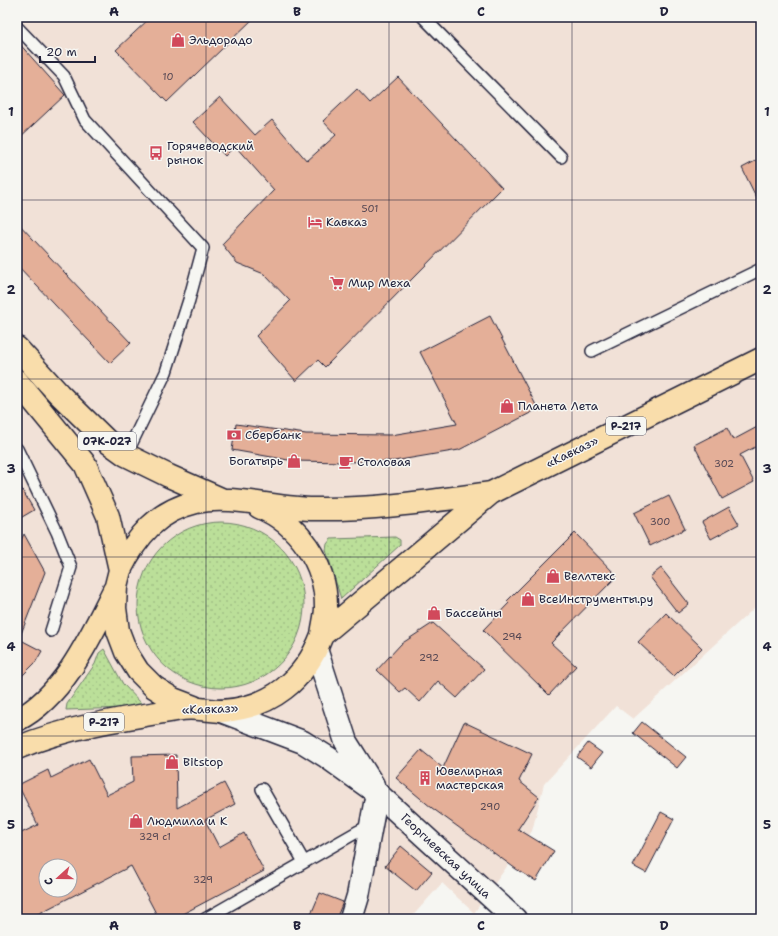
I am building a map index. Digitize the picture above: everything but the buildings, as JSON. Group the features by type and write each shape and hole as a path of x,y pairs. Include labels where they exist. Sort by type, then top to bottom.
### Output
{"main road":[{"name":"07К-027","path":"17,348 59,394 108,442 126,455 169,476 223,499"},
{"name":"«Кавказ»","path":"17,748 43,737 101,722 194,708 221,711 250,706 277,694 300,674 319,642 491,493 761,358"},
{"name":"07К-027","path":"17,380 85,464 108,516 118,578"},
{"name":"«Кавказ»","path":"17,720 47,698 77,661 132,546 150,526 178,509 196,502 223,499 246,503 312,509 370,509 491,493"},
{"path":"246,503 272,513 295,530 312,553 322,579 326,607 319,642 346,742 378,793 358,896 351,919"},
{"path":"118,578 115,608 118,631 126,652 138,671 154,687 173,699 194,708"},
{"path":"221,711 303,742 378,793"},
{"name":"Георгиевская улица","path":"378,793 515,919"}],"lane":[{"path":"423,17 561,157"},
{"path":"17,27 64,76 85,120 203,248 189,300 166,372 126,455"},
{"path":"592,351 761,269"},
{"path":"17,449 57,532 71,567 51,631"},
{"path":"262,789 304,862"},
{"path":"205,919 371,825"}],"shaded area":[{"path":"17,17 761,17 761,602 633,719 616,706 544,784 532,831 474,913 442,883 410,919 17,919"}],"green space":[{"path":"213,522 229,522 253,528 280,546 298,573 304,597 304,613 298,637 280,664 253,682 229,688 213,688 189,682 168,669 157,658 144,637 138,613 138,597 144,573 157,552 168,541 189,528"},
{"path":"395,537 400,540 400,545 341,599 326,550 327,544 331,539"},
{"path":"104,649 123,684 143,705 124,708 66,710 67,704 95,664 99,653"}],"place":[{"name":"Эльдорадо","path":"178,40"},
{"name":"Горячеводский рынок","path":"156,153"},
{"name":"Кавказ","path":"315,222"},
{"name":"Мир Меха","path":"337,283"},
{"name":"Планета Лета","path":"507,406"},
{"name":"Сбербанк","path":"234,435"},
{"name":"Богатырь","path":"294,461"},
{"name":"Столовая","path":"346,462"},
{"name":"Веллтекс","path":"553,576"},
{"name":"ВсеИнструменты.ру","path":"528,599"},
{"name":"Бассейны","path":"434,613"},
{"name":"Bitstop","path":"172,762"},
{"name":"Ювелирная мастерская","path":"425,778"},
{"name":"Людмила и К","path":"136,821"}]}
